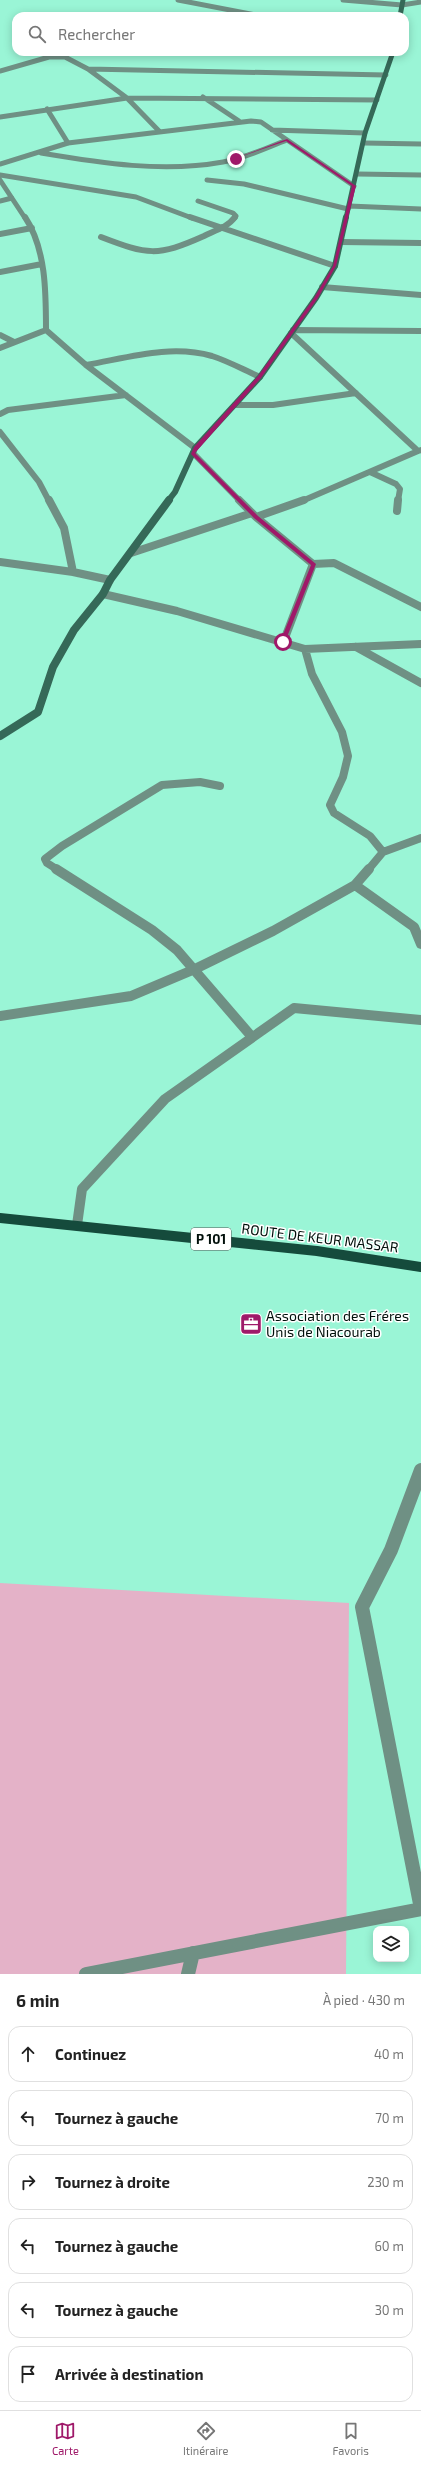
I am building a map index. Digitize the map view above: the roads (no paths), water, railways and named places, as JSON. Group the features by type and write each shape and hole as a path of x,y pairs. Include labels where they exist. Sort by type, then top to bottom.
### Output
{"main road":[{"name":"ROUTE DE KEUR MASSAR","path":"0,1218 317,1251 421,1267"}],"street":[{"path":"178,0 240,12"},
{"path":"344,0 421,2"},
{"path":"401,12 403,2"},
{"path":"0,71 57,56 65,56 88,69 127,98 159,131"},
{"path":"0,736 38,712 53,667 74,630 103,594 110,580 175,492 194,451 260,377 335,266 364,144 365,133 392,56"},
{"path":"88,69 386,75"},
{"path":"0,117 127,98 203,97 377,100"},
{"path":"203,97 239,121"},
{"path":"47,110 68,143"},
{"path":"0,164 41,153 68,143 239,121 261,122 354,186"},
{"path":"272,130 365,133"},
{"path":"41,153 87,161 158,166 223,162 247,156 287,140"},
{"path":"364,144 421,144"},
{"path":"357,174 421,175"},
{"path":"0,175 136,197 219,228 335,266"},
{"path":"0,180 32,228 46,282 46,330 86,365 126,395 194,451 254,515 314,564 334,563 421,607"},
{"path":"207,180 244,184 349,208 421,209"},
{"path":"0,201 12,198"},
{"path":"101,237 145,254 160,254 172,251 219,228 234,220 236,216 233,213 198,201"},
{"path":"0,234 32,228"},
{"path":"341,242 421,243"},
{"path":"0,272 42,264"},
{"path":"322,287 421,295"},
{"path":"0,348 46,330"},
{"path":"292,331 421,331"},
{"path":"131,553 302,501 420,451 356,393 292,331"},
{"path":"0,335 14,342"},
{"path":"86,365 164,353 187,352 211,356 260,377"},
{"path":"235,405 273,405 356,393"},
{"path":"0,414 8,410 126,395"},
{"path":"0,432 39,482 64,528 73,572"},
{"path":"370,472 396,484 400,489 397,511"},
{"path":"0,562 73,572 110,580"},
{"path":"283,642 314,564"},
{"path":"103,594 177,610 305,649 421,644"},
{"path":"356,647 421,683"},
{"path":"305,649 312,674 342,732 348,756 343,777 330,805 334,813 370,836 382,852"},
{"path":"220,786 200,782 162,785 62,846 45,859 53,867 152,930 177,950 195,969 252,1037"},
{"path":"0,1016 131,996 195,969 273,932 355,885 382,852 421,838"},
{"path":"355,885 417,926 421,944"},
{"path":"77,1225 82,1189 164,1099 294,1008 421,1020"},
{"path":"86,1974 421,1909 362,1607 391,1550 421,1470"},
{"path":"188,1974 193,1953"}],"place":[{"name":"Association des Fréres Unis de Niacourab","path":"251,1324"}]}
